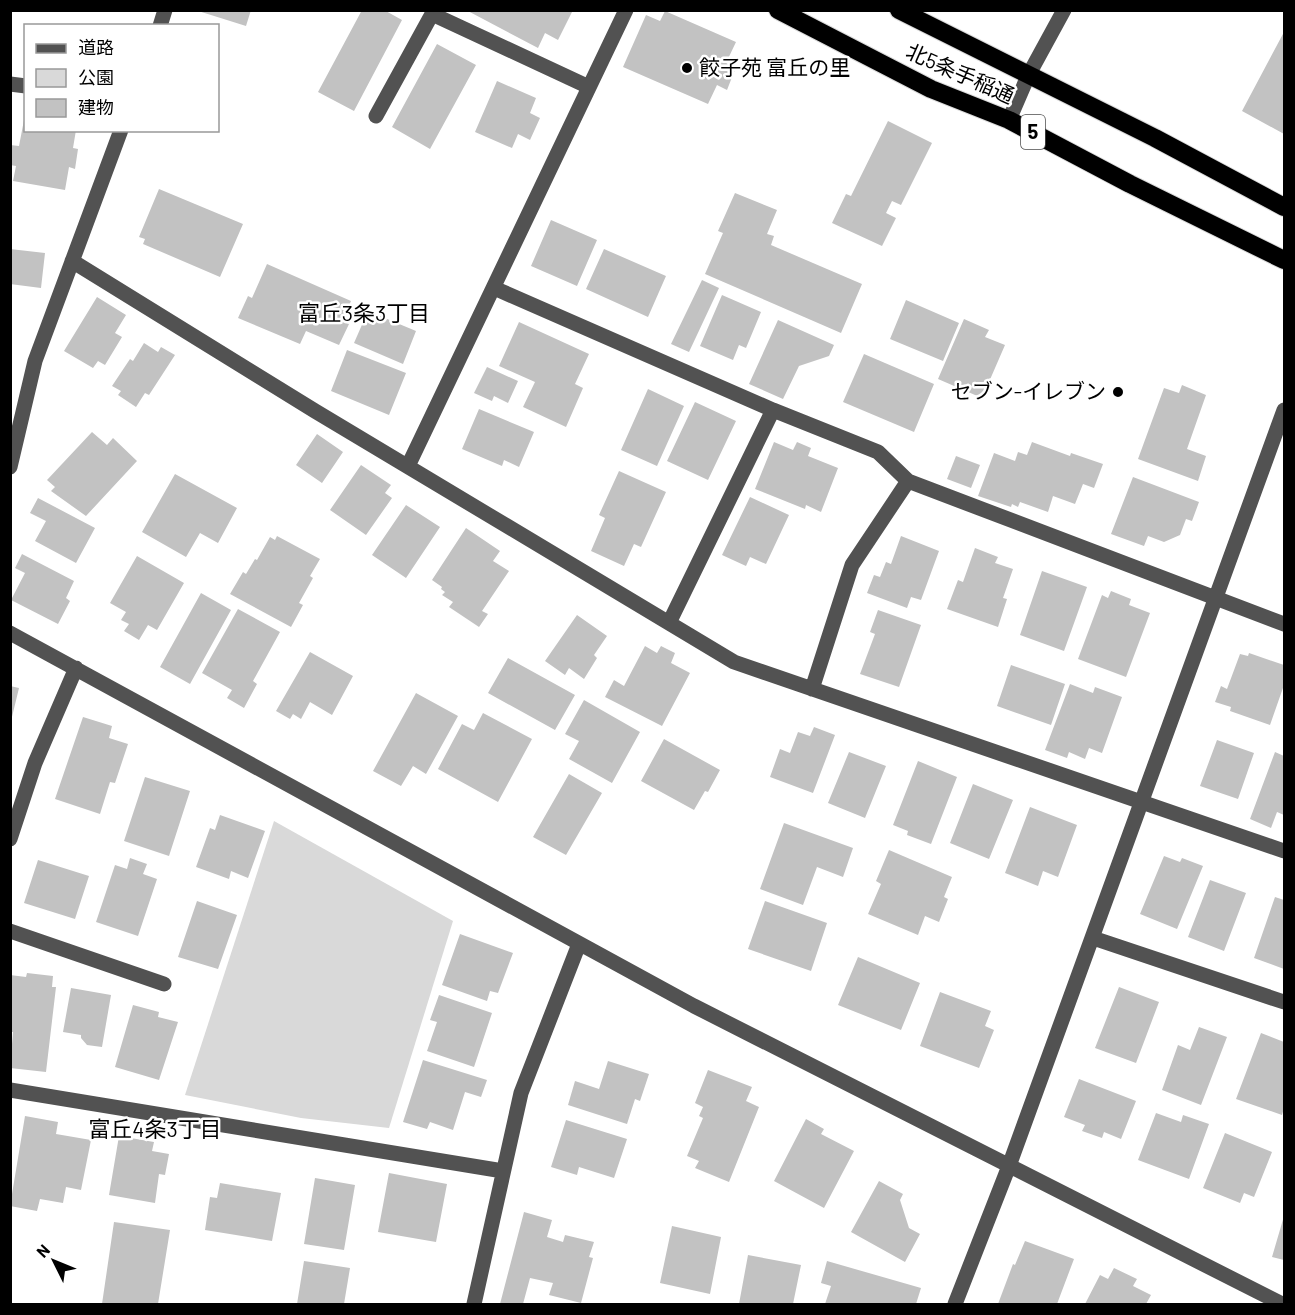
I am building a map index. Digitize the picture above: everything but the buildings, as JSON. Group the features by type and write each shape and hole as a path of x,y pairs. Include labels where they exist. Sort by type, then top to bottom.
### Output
{"highway":[{"name":"北5条手稲通","path":"778,10 932,89 1009,120 1130,184 1284,260"},
{"name":"北5条手稲通","path":"899,10 1155,138 1284,207"}],"street":[{"path":"408,466 626,10"},
{"path":"1009,120 1028,76 1064,10"},
{"path":"376,116 432,14 589,87"},
{"path":"10,467 35,361 120,132"},
{"path":"72,261 734,662 1284,851"},
{"path":"494,288 773,410 878,452 908,481 1284,624"},
{"path":"669,623 773,410"},
{"path":"956,1305 1093,938 1284,410"},
{"path":"812,689 852,565 908,481"},
{"path":"10,633 694,1006 1282,1305"},
{"path":"10,839 35,763 76,668"},
{"path":"10,931 164,984"},
{"path":"1093,938 1284,1002"},
{"path":"474,1305 520,1093 579,944"},
{"path":"10,1090 503,1171"}],"green space":[{"path":"274,821 453,921 389,1128 301,1118 185,1095"}],"place":[{"name":"餃子苑 富丘の里","path":"687,68"},
{"name":"セブン-イレブン","path":"1118,392"}],"district":[{"name":"富丘3条3丁目","path":"364,313"},
{"name":"富丘4条3丁目","path":"155,1129"}]}
